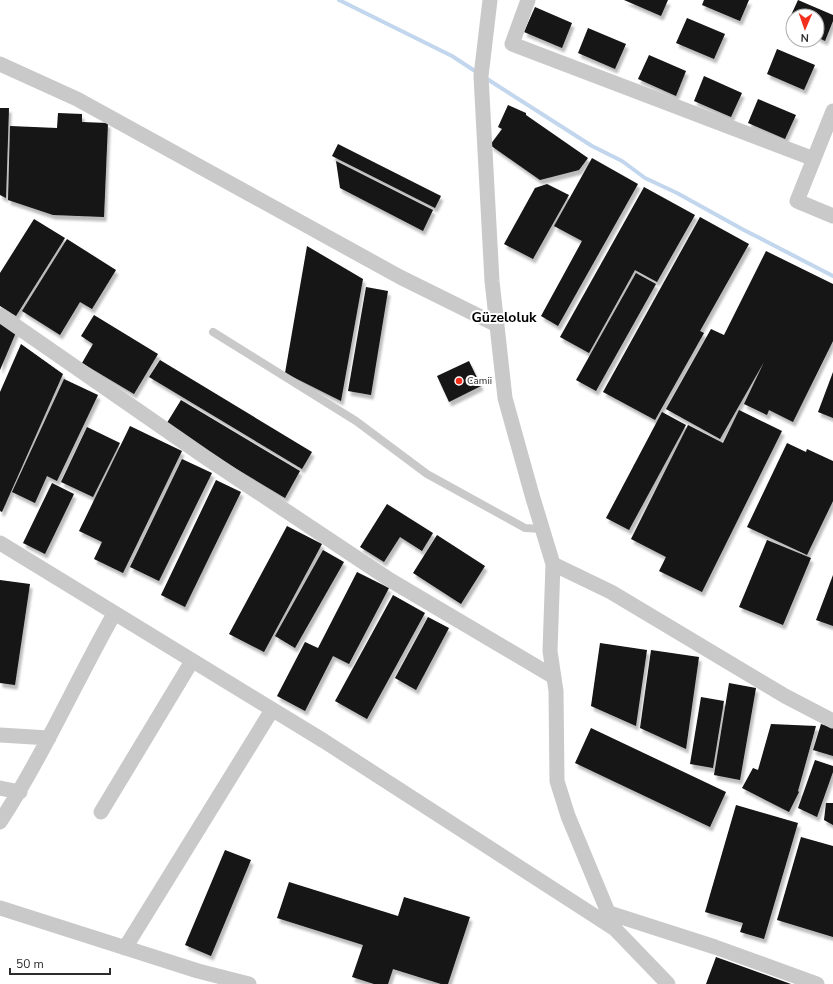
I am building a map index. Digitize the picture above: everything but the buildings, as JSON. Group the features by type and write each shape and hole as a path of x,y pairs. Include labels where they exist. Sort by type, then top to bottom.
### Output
{"street":[{"path":"490,0 482,71 492,281 506,398 553,564 550,651 556,691 557,781 568,816 615,929"},
{"path":"528,0 512,44 814,159"},
{"path":"0,64 77,99 400,277 497,325"},
{"path":"833,111 797,201 833,216"},
{"path":"0,314 205,457 390,580 554,676"},
{"path":"0,543 330,746 615,929 668,984"},
{"path":"553,564 611,592 785,696 833,721"},
{"path":"0,822 20,792 89,658 114,614"},
{"path":"101,812 192,661"},
{"path":"125,948 272,710"},
{"path":"0,735 48,738"},
{"path":"0,788 20,792"},
{"path":"0,908 198,971 249,984"},
{"path":"608,913 715,947 817,984"}],"lane":[{"path":"213,332 356,421 427,474 525,528 542,529"}],"waterway":[{"path":"339,0 452,56 478,73"},
{"path":"484,77 592,146 622,161 645,178 677,193 742,229 833,276"}],"place":[{"name":"Camii","path":"459,381"}],"district":[{"name":"Güzeloluk","path":"504,317"}]}
